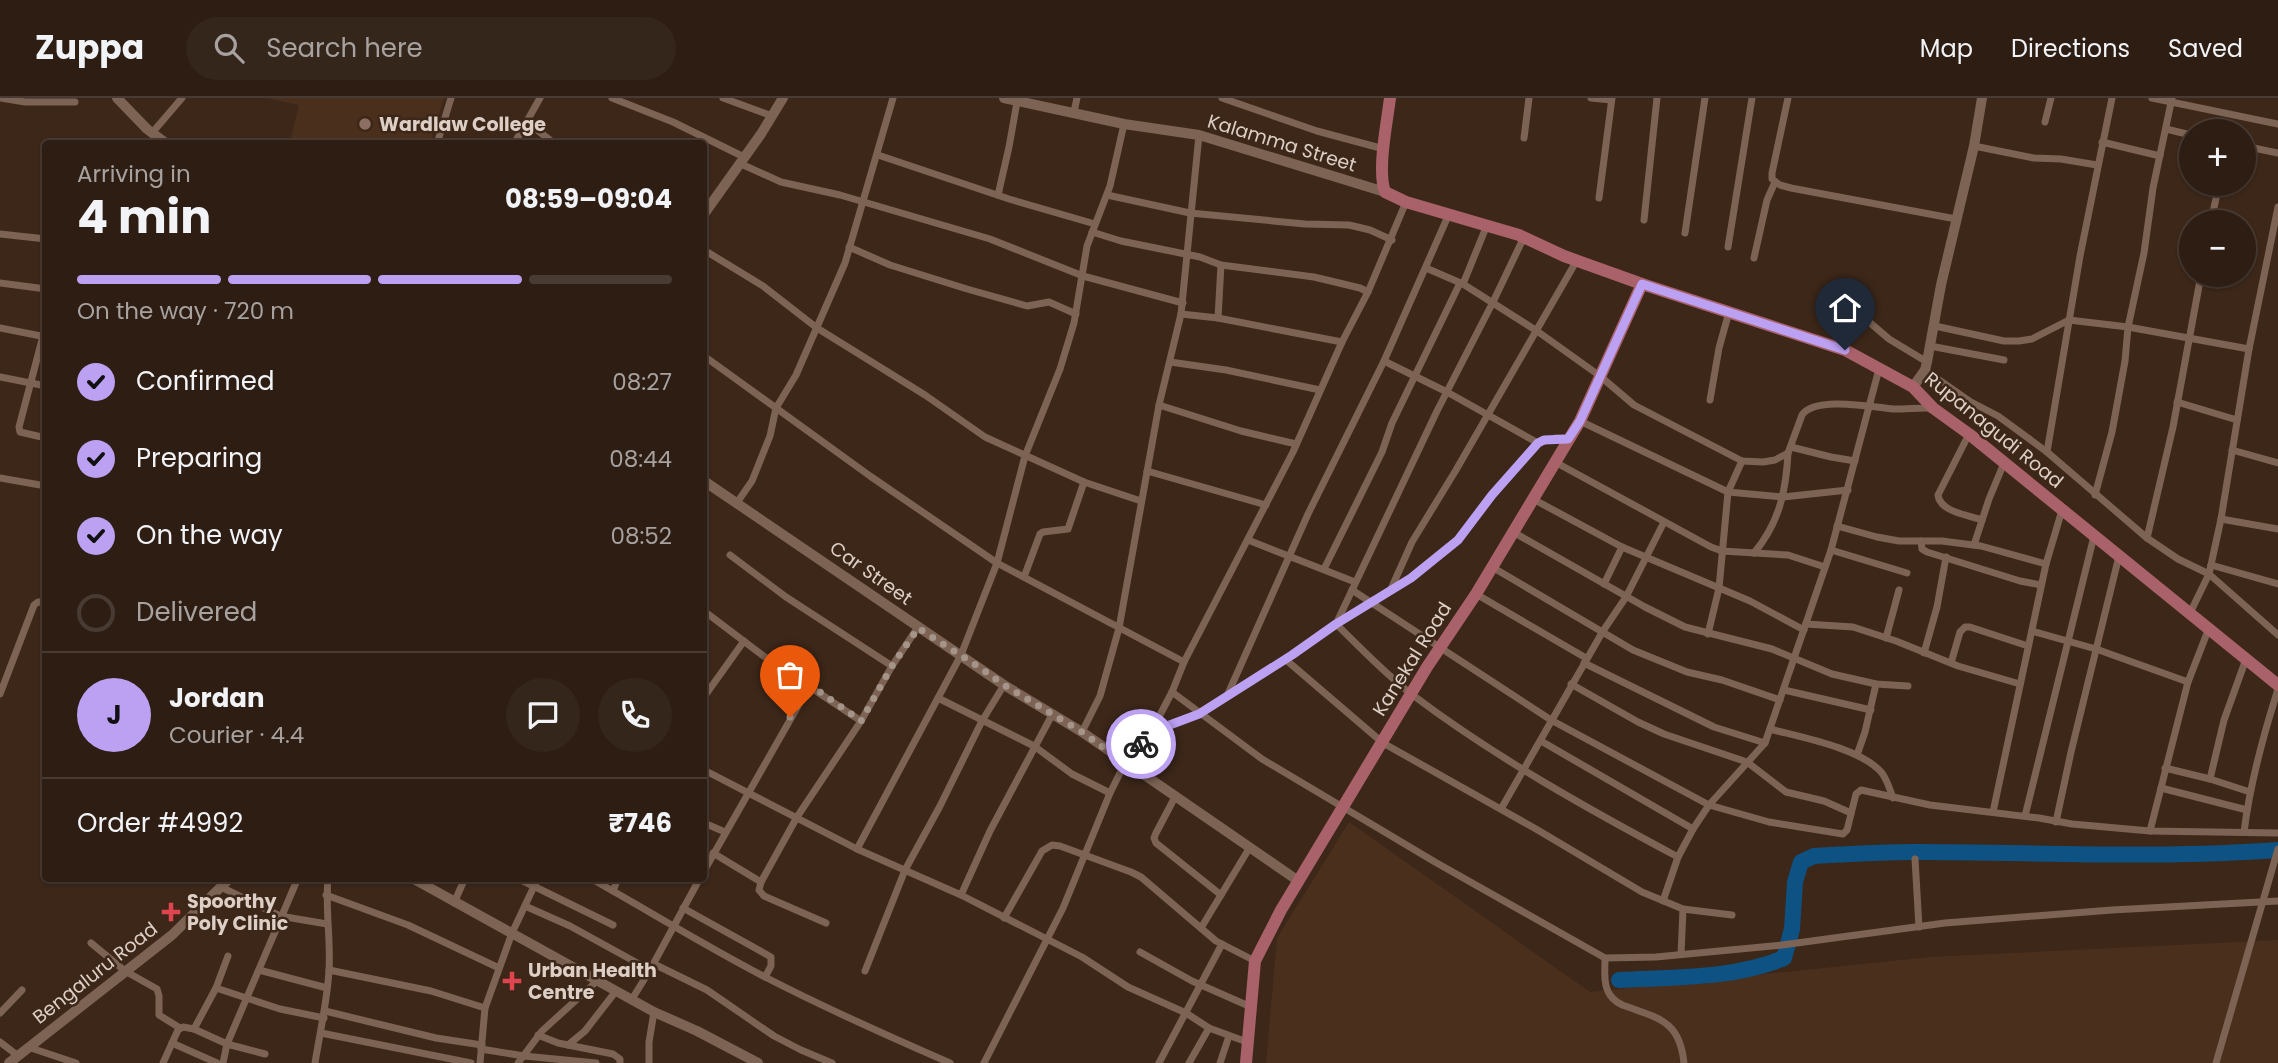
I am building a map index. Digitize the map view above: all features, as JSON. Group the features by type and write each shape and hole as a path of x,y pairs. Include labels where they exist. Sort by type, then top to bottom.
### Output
{"main road":[{"path":"1385,192 1382,185 1390,98"},
{"name":"Rupanagudi Road","path":"1385,192 1406,202 1524,237 1642,284 1845,350 1913,387 1933,408 1969,434 2278,687"},
{"name":"Kanekal Road","path":"1246,1063 1255,961 1297,880 1476,594 1580,421 1642,284"}],"street":[{"path":"1,98 25,102 75,102"},
{"path":"117,98 162,140"},
{"path":"152,133 182,98"},
{"path":"438,140 450,98"},
{"path":"516,140 540,98"},
{"path":"612,98 673,122 706,140"},
{"path":"723,98 772,116"},
{"path":"707,210 783,98"},
{"path":"736,504 752,481 776,408 796,375 845,263 894,98"},
{"name":"Kalamma Street","path":"1004,98 1124,124 1199,135 1385,192"},
{"path":"1074,113 1077,98"},
{"path":"1222,98 1384,151"},
{"path":"1524,138 1529,98"},
{"path":"1591,98 1611,99 1599,198"},
{"path":"1644,220 1657,98"},
{"path":"1685,233 1705,98"},
{"path":"1728,247 1752,98"},
{"path":"1788,98 1772,173 1775,182 1791,188 1956,219"},
{"path":"1913,387 1926,366 1941,285 1983,98"},
{"path":"2045,122 2050,98"},
{"path":"2048,452 2097,165 2112,98"},
{"path":"2152,98 2278,124"},
{"path":"2095,495 2112,432 2153,188 2172,101"},
{"path":"998,195 1017,102"},
{"path":"527,122 550,140"},
{"path":"857,849 961,655 998,563 1025,456 1060,369 1076,314 1087,246 1114,172 1124,124"},
{"path":"2166,129 2179,132"},
{"path":"1082,732 1100,696 1119,628 1141,501 1181,314 1199,135"},
{"path":"707,141 781,182 839,195 990,239 1083,276 1183,303"},
{"path":"2102,142 2160,156"},
{"path":"1974,146 2034,158 2097,165"},
{"path":"2256,148 2278,153"},
{"path":"878,155 1093,228 1121,241 1186,253 1221,265 1314,277 1368,292"},
{"path":"1754,258 1767,200 1775,182"},
{"path":"1107,195 1191,213 1306,224 1349,225 1370,230 1392,240"},
{"path":"984,1063 1086,855 1110,793 1125,763 1151,732 1296,444 1392,240 1406,202"},
{"path":"2190,613 2207,578 2221,519 2249,349 2278,207"},
{"path":"1227,696 1308,514 1384,361 1449,214"},
{"path":"1325,569 1382,452 1392,423 1462,284 1487,225"},
{"path":"0,234 42,239"},
{"path":"1336,624 1524,237"},
{"path":"849,247 890,265 956,286 1027,306 1049,302 1076,314"},
{"path":"707,252 762,286 817,328 925,395 985,437 1084,482 1141,501"},
{"path":"1391,590 1412,542 1577,260"},
{"path":"1218,318 1221,265"},
{"path":"1426,268 1462,284 1537,331 1600,376 1634,405 1742,461 1775,460 1789,450 1855,461"},
{"path":"0,283 42,288"},
{"path":"2147,538 2199,287"},
{"path":"1847,303 1971,402 1998,416 2048,452 2147,538 2207,578 2278,635"},
{"path":"1710,400 1719,348 1730,312"},
{"path":"1181,314 1218,318 1342,342"},
{"path":"1935,326 2004,341 2019,341 2032,339 2069,320 2128,327 2249,349"},
{"path":"0,328 42,336"},
{"path":"42,343 20,432 42,437"},
{"path":"1930,346 2004,360"},
{"path":"707,358 935,522 998,563 1184,662"},
{"path":"1384,361 1447,392 1538,443"},
{"path":"1170,362 1226,370 1320,390"},
{"path":"1664,901 1678,857 1693,829 1709,805 1765,743 1831,550 1879,369"},
{"path":"0,377 42,385"},
{"path":"2177,402 2237,420"},
{"path":"1754,553 1775,522 1783,497 1789,450 1805,410 1816,406 1841,404 1895,409 1933,408"},
{"path":"1160,405 1241,431 1296,444"},
{"path":"1580,421 1728,492 1783,497 1848,490"},
{"path":"1969,434 1938,495 1938,500 1946,508 1982,520"},
{"path":"1151,732 1199,714 1411,578 1458,540 1492,495 1538,443 1544,440 1568,439"},
{"path":"2232,450 2278,463"},
{"path":"1708,634 1719,588 1728,492 1742,461"},
{"path":"1555,462 1711,547 1722,551 1774,552 1825,567"},
{"path":"1974,545 2004,463"},
{"path":"1147,471 1266,505"},
{"path":"0,478 42,485"},
{"path":"1024,577 1040,534 1068,529 1084,482"},
{"name":"Car Street","path":"707,483 918,628 1176,795 1297,880"},
{"path":"1533,499 1622,547 1805,627 1853,627 1951,663 2020,684"},
{"path":"1993,812 2041,585 2062,510"},
{"path":"2221,519 2278,529"},
{"path":"1501,809 1541,741 1550,720 1626,597 1664,522"},
{"path":"1837,526 1877,537 1974,545 2046,564"},
{"path":"1513,533 1670,621 1708,634 1772,649 1832,674 1876,684 1908,686"},
{"path":"2025,816 2094,536"},
{"path":"1248,540 1355,582"},
{"path":"1922,541 1924,551 2012,579 2041,585"},
{"path":"1604,584 1622,547"},
{"path":"1831,550 1907,573"},
{"path":"730,555 786,597 892,666"},
{"path":"2056,822 2119,556"},
{"path":"1924,653 1937,607 1946,557"},
{"path":"2211,565 2278,584"},
{"path":"1492,567 1648,657 1687,672 1722,680 1780,700"},
{"path":"1352,590 1550,720 1709,805 1769,822 1845,832 1858,791 1864,790 1930,805 2056,822 2150,831 2278,833"},
{"path":"1886,638 1899,590"},
{"path":"1476,594 1585,661 1676,710 1714,727 1765,743"},
{"path":"0,694 34,605 42,602"},
{"path":"707,613 803,683 810,685 861,721"},
{"path":"1336,624 1411,694 1476,740 1613,822 1678,857"},
{"path":"1951,663 1960,632 1965,627 2028,646"},
{"path":"826,923 764,896 759,890 761,882 797,817 861,721 892,666 918,628"},
{"path":"2150,831 2188,682 2208,628"},
{"path":"2032,631 2096,649 2188,682"},
{"path":"707,693 744,641"},
{"path":"1285,659 1383,743 1642,892 1683,909 1732,915"},
{"path":"2210,779 2224,720 2246,659"},
{"path":"1572,684 1664,734 1747,762 1786,792 1824,802 1850,813"},
{"path":"1857,755 1876,684"},
{"path":"707,865 810,685"},
{"path":"865,971 905,870 982,721 1004,685"},
{"path":"2244,832 2250,792 2278,687"},
{"path":"1784,690 1871,710"},
{"path":"1172,692 1262,759 1435,862 1605,958 1782,945 1919,927 2112,910 2278,901"},
{"path":"938,698 1034,746 1072,774 1110,793"},
{"path":"961,895 990,831 1053,713"},
{"path":"1770,729 1814,740 1867,759 1881,772 1893,798"},
{"path":"1541,741 1693,829"},
{"path":"2165,768 2250,792"},
{"path":"707,772 857,849 961,895 1082,957 1109,976 1186,1013 1209,1028 1247,1042"},
{"path":"2161,788 2247,810"},
{"path":"1176,795 1156,833 1156,843 1221,895"},
{"path":"707,824 725,832"},
{"path":"1004,918 1042,851 1052,845 1141,877 1200,928 1222,944 1255,961"},
{"path":"1200,928 1250,847"},
{"path":"2216,1063 2278,849"},
{"path":"713,853 761,882"},
{"path":"1914,859 1919,927"},
{"name":"Bengaluru Road","path":"13,1059 172,935 226,882"},
{"path":"223,1063 227,1044 296,882"},
{"path":"315,1063 329,970 328,882"},
{"path":"419,882 739,1058 758,1063"},
{"path":"454,903 464,882"},
{"path":"525,882 613,925"},
{"path":"480,1063 485,1008 512,933 536,882"},
{"path":"597,882 765,977 846,1018 950,1063"},
{"path":"612,891 616,882"},
{"path":"632,999 698,882"},
{"path":"222,887 280,916 327,924"},
{"path":"326,895 408,925 499,968"},
{"path":"525,906 652,967 707,990 774,1036 832,1063"},
{"path":"683,908 771,957 771,966 765,977"},
{"path":"1681,954 1683,909"},
{"path":"91,943 125,971 157,989 159,1015 180,1028 194,1029 227,1044 265,1054"},
{"path":"1160,1063 1222,944"},
{"path":"1140,952 1201,985 1251,1007"},
{"path":"194,1029 216,988 228,956"},
{"path":"1605,958 1606,987 1610,997 1620,1004 1661,1018 1669,1024 1678,1035 1684,1063"},
{"path":"259,970 327,988"},
{"path":"329,970 431,992 485,1008"},
{"path":"518,1063 538,1035 597,981"},
{"path":"216,988 247,999 524,1056 596,1063"},
{"path":"0,1013 22,990"},
{"path":"568,1045 585,1031 616,991"},
{"path":"649,1063 654,1012"},
{"path":"163,1063 180,1028"},
{"path":"1189,1063 1209,1028"},
{"path":"321,1033 471,1063"},
{"path":"538,1035 568,1045 612,1054 620,1059 620,1063"},
{"path":"1220,1063 1229,1036"},
{"path":"0,1042 13,1059"},
{"path":"172,1043 217,1063"},
{"path":"28,1047 76,1063"}],"shaded area":[{"name":"Wardlaw College","path":"267,98 444,98 431,140 290,140 299,105"},
{"path":"1349,822 1590,992 1930,957 2278,940 2278,1063 1266,1063 1277,938"}],"waterway":[{"path":"1619,980 1724,973 1765,965 1784,958 1792,929 1795,882 1801,862 1814,856 1915,852 2187,854 2278,850"}],"way so far":[{"path":"790,717 810,685 861,721 892,666 918,628 1004,685 1053,713 1125,763 1141,744"}],"place":[{"name":"Wardlaw College","path":"365,124"},
{"name":"Spoorthy Poly Clinic","path":"171,912"},
{"name":"Urban Health Centre","path":"512,981"}],"route":[{"path":"1141,744 1151,732 1199,714 1292,655 1336,624 1411,578 1458,540 1492,495 1538,443 1555,438 1568,439 1580,421 1642,284 1845,350"}]}
